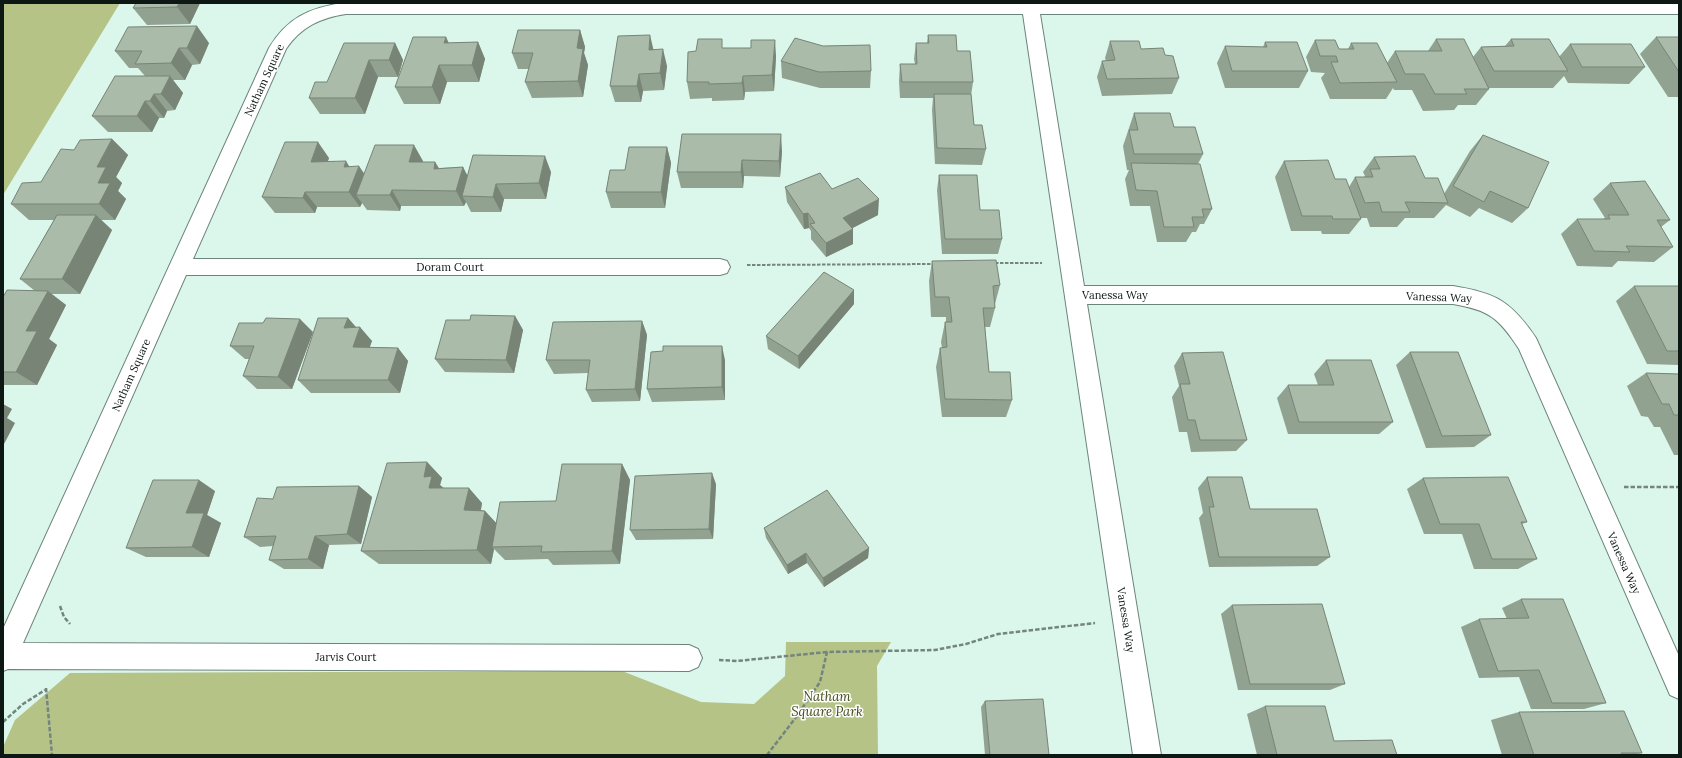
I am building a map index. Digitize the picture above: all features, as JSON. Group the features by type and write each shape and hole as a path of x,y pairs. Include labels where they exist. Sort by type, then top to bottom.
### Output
{"street":[{"name":"Natham Square","path":"4,657 282,41 298,24 312,16 328,10 346,8 1031,9 1187,6 1679,8"},
{"name":"Vanessa Way","path":"1031,9 1147,755"},
{"name":"Doram Court","path":"180,267 720,267"},
{"name":"Vanessa Way","path":"1076,295 1453,295 1477,298 1498,308 1515,324 1528,344 1679,686"},
{"name":"Jarvis Court","path":"4,657 689,658"}],"path":[{"path":"994,263 1049,263 1071,266"},
{"path":"720,267 755,264 804,266 938,264"},
{"path":"1591,487 1679,487"},
{"path":"689,658 737,661 826,652 935,650 966,644 998,634 1126,620"},
{"path":"767,755 798,716 820,682 826,652"},
{"path":"3,722 18,706 46,690 52,755"}],"green space":[{"path":"3,3 120,3 3,195"},
{"name":"Natham Square Park","path":"786,642 891,642 877,666 878,755 3,755 3,747 15,720 70,673 622,671 701,702 754,704 785,676"}],"building":[{"path":"136,3 179,3 177,7 133,8"},
{"path":"197,26 187,48 179,48 171,63 135,64 142,51 115,51 128,27"},
{"path":"518,30 580,30 577,48 583,49 578,81 525,82 533,53 512,53"},
{"path":"650,35 649,50 663,49 660,73 639,74 637,86 610,86 618,36"},
{"path":"928,35 956,35 957,51 970,51 973,82 902,82 900,64 917,64 916,43 929,43"},
{"path":"413,37 446,37 444,43 478,42 472,65 439,65 432,87 395,87"},
{"path":"1656,37 1679,37 1679,72"},
{"path":"795,38 823,46 870,45 871,71 819,72 781,61"},
{"path":"698,39 722,39 722,48 751,48 751,40 775,40 772,75 743,76 742,83 709,84 709,82 687,82 688,52 696,51"},
{"path":"1436,39 1464,39 1489,89 1464,89 1467,94 1435,94 1424,74 1405,74 1395,51 1442,51"},
{"path":"1511,39 1549,39 1568,71 1494,71 1481,47 1514,46"},
{"path":"1315,40 1335,40 1339,49 1354,49 1351,43 1377,43 1397,82 1340,83 1331,62 1338,62 1336,56 1320,56"},
{"path":"1110,41 1139,41 1141,49 1163,48 1165,55 1173,56 1179,78 1107,79 1102,61 1115,60"},
{"path":"1265,42 1297,42 1308,71 1232,71 1225,46 1267,47"},
{"path":"344,43 395,43 389,60 369,60 355,98 309,98 315,82 327,82"},
{"path":"1570,44 1631,44 1645,67 1582,67"},
{"path":"115,76 170,76 161,94 154,94 150,101 145,101 137,116 92,116"},
{"path":"934,94 971,94 974,125 982,125 986,149 937,148"},
{"path":"1134,113 1170,113 1174,127 1195,127 1203,154 1134,154 1129,130 1138,130"},
{"path":"682,134 781,134 779,161 742,160 741,172 677,172"},
{"path":"1483,135 1549,162 1528,208 1490,191 1484,202 1453,186"},
{"path":"112,139 97,167 106,167 98,183 110,183 99,204 11,204 22,183 41,182 61,149 74,150 80,140"},
{"path":"285,142 318,142 311,162 346,161 344,167 359,166 349,192 305,192 303,198 262,197"},
{"path":"375,145 414,145 409,162 435,162 434,169 463,167 456,191 392,190 390,195 356,195"},
{"path":"629,147 667,147 661,192 606,192 610,170 625,170"},
{"path":"473,155 545,156 539,183 496,184 493,197 462,196"},
{"path":"1415,156 1425,178 1438,178 1448,203 1405,202 1410,212 1382,212 1379,202 1365,203 1355,177 1373,177 1370,169 1380,169 1374,157"},
{"path":"1328,160 1335,179 1346,179 1361,219 1333,219 1332,216 1302,216 1284,161"},
{"path":"1131,163 1200,164 1212,209 1202,209 1204,217 1192,217 1194,227 1164,227 1157,191 1136,190"},
{"path":"820,173 832,189 858,178 879,199 843,218 853,229 826,243 810,224 815,223 808,213 803,214 785,187"},
{"path":"939,175 977,175 980,210 999,210 1002,239 945,239"},
{"path":"1645,181 1670,220 1657,220 1673,247 1626,246 1630,252 1594,251 1577,219 1610,219 1608,215 1629,215 1610,183"},
{"path":"57,215 96,215 62,279 20,279"},
{"path":"996,260 1000,285 993,286 995,308 983,308 989,372 1010,372 1012,400 945,399 940,348 947,347 945,322 952,322 949,297 935,297 932,261"},
{"path":"824,272 854,290 798,356 766,336"},
{"path":"1634,286 1679,286 1679,351 1667,351"},
{"path":"7,290 48,291 26,331 37,331 16,372 3,372 3,297"},
{"path":"471,315 515,316 506,360 435,359 446,320 470,320"},
{"path":"266,318 300,319 278,377 243,376 254,346 230,346 239,323 263,323"},
{"path":"318,318 348,318 344,328 360,327 353,347 398,348 388,380 298,380"},
{"path":"642,321 635,389 586,390 590,360 546,360 553,322"},
{"path":"663,346 722,346 722,387 647,389 651,352 663,351"},
{"path":"1223,352 1247,440 1200,440 1195,420 1188,420 1180,384 1190,384 1182,353"},
{"path":"1410,352 1458,352 1491,435 1442,436"},
{"path":"1326,360 1371,360 1393,422 1299,422 1288,385 1334,385"},
{"path":"1646,373 1679,374 1679,415 1674,415 1669,404 1662,404"},
{"path":"427,462 424,477 432,476 429,488 469,488 464,510 485,511 477,550 361,551 387,463"},
{"path":"562,464 622,464 612,551 541,552 542,546 492,547 500,502 556,501"},
{"path":"712,473 709,529 630,530 635,476"},
{"path":"1207,477 1242,477 1250,509 1317,509 1330,557 1219,557 1209,507 1214,507"},
{"path":"1508,477 1527,522 1521,522 1537,559 1492,559 1479,524 1440,524 1423,478"},
{"path":"153,480 199,480 186,513 204,513 192,547 126,548"},
{"path":"359,486 347,534 315,536 308,559 269,560 276,536 244,537 257,498 273,499 277,487"},
{"path":"827,490 869,548 823,578 806,553 787,565 764,528"},
{"path":"1521,599 1563,599 1606,703 1552,703 1539,670 1498,671 1479,619 1529,618"},
{"path":"1322,604 1345,684 1250,684 1232,605"},
{"path":"1043,699 1049,755 990,755 985,701"},
{"path":"1265,706 1325,706 1334,741 1392,740 1397,755 1277,755"},
{"path":"1624,711 1642,753 1621,753 1622,755 1534,755 1519,712"}]}
